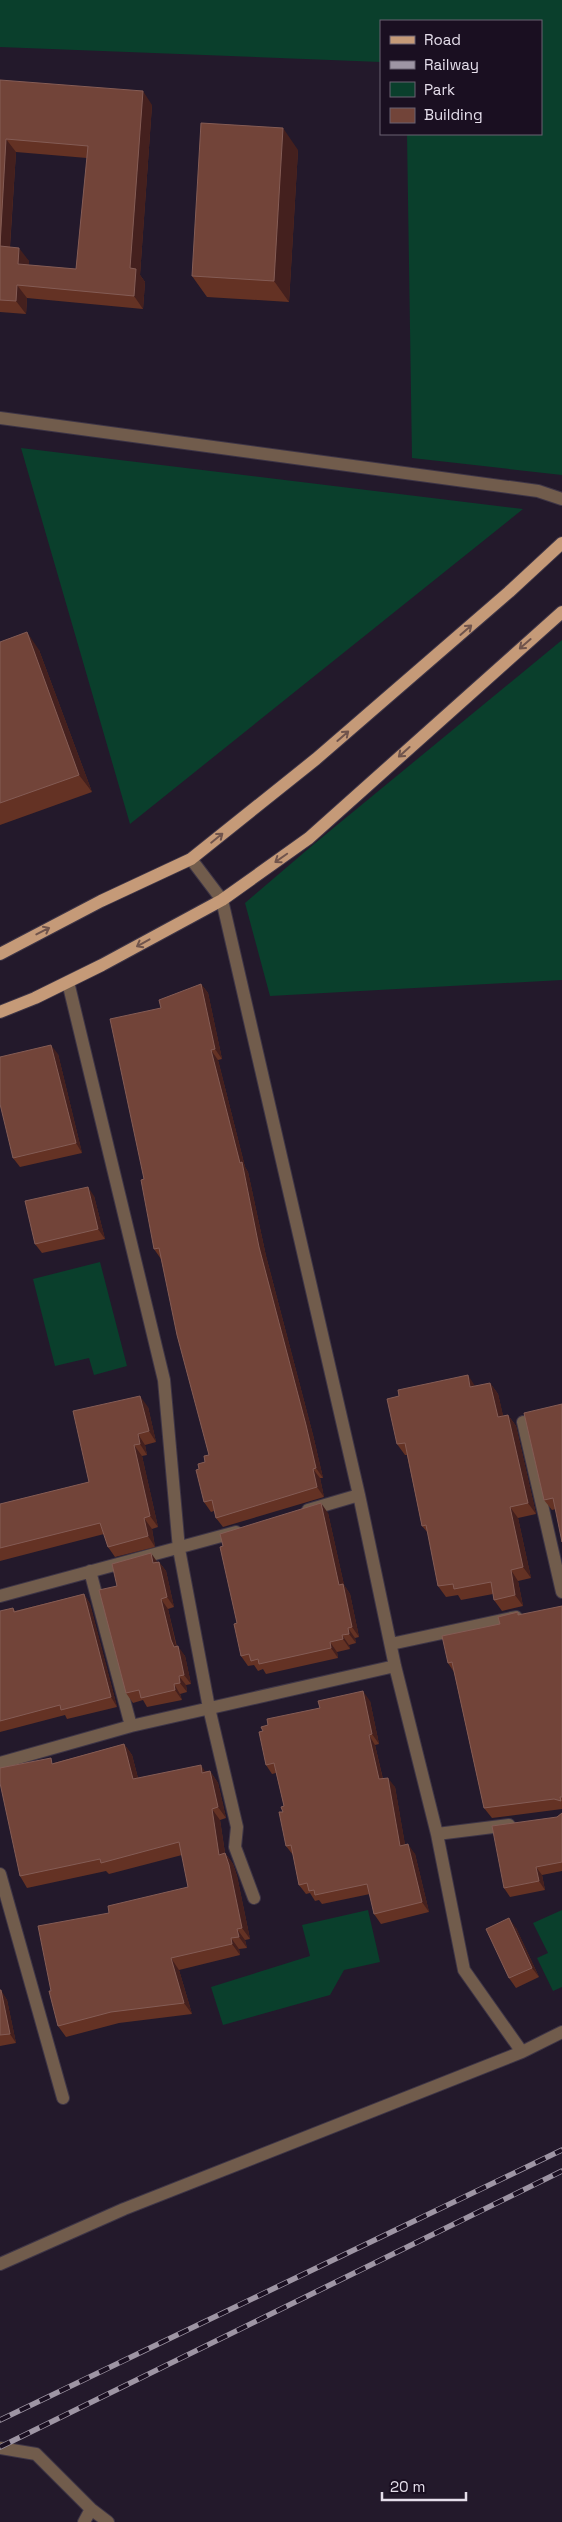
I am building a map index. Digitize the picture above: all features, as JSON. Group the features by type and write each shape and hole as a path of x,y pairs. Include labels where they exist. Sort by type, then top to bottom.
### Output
{"main road":[{"path":"0,954 101,901 192,859 316,760 509,592 562,543"},
{"path":"0,1012 68,982 222,900 309,838 562,612"}],"street":[{"path":"0,418 538,491 562,499"},
{"path":"192,859 222,900 359,1495 395,1666 437,1834 464,1970 522,2052"},
{"path":"68,982 164,1380 179,1549 209,1708 237,1827 235,1847 254,1898"},
{"path":"523,1422 562,1592"},
{"path":"293,1515 359,1495"},
{"path":"0,1596 179,1549 245,1529"},
{"path":"90,1571 132,1726"},
{"path":"391,1644 524,1615"},
{"path":"0,1763 132,1726 395,1666"},
{"path":"437,1834 521,1824"},
{"path":"0,1874 63,2098"},
{"path":"0,2264 124,2209 522,2052 562,2032"},
{"path":"0,2448 36,2454 91,2509 108,2522"},
{"path":"84,2522 91,2509"}],"green space":[{"path":"0,0 562,0 562,475 412,458 407,135 542,135 542,20 380,20 380,62 0,47"},
{"path":"21,448 523,509 130,824"},
{"path":"562,640 562,980 270,996 245,903"},
{"path":"100,1262 127,1366 94,1375 89,1358 55,1366 33,1279"},
{"path":"368,1910 380,1962 344,1970 330,1995 223,2025 211,1987 310,1956 302,1925"},
{"path":"562,1910 562,1987 553,1991 537,1958 548,1953 533,1923"}],"building":[{"path":"0,80 143,91 130,268 136,269 134,296 17,285 16,301 0,300 0,246","holes":["6,139 88,146 76,269 18,264 19,248 0,246"]},
{"path":"201,123 283,128 274,281 192,276"},
{"path":"27,632 79,775 0,803 0,642"},
{"path":"201,984 215,1049 211,1050 240,1163 242,1162 259,1247 306,1425 316,1468 313,1469 317,1487 216,1518 212,1500 204,1502 196,1470 199,1469 198,1464 205,1462 204,1456 209,1455 177,1335 159,1248 154,1249 141,1180 144,1179 110,1019 161,1008 159,1000"},
{"path":"51,1045 76,1143 13,1158 0,1104 0,1057"},
{"path":"88,1187 98,1229 35,1244 25,1201"},
{"path":"468,1375 470,1387 490,1383 498,1417 508,1415 528,1503 510,1507 523,1567 511,1570 515,1595 494,1600 491,1582 454,1589 453,1584 438,1586 426,1525 422,1526 405,1443 397,1444 387,1399 399,1396 398,1390"},
{"path":"140,1396 149,1431 138,1434 140,1444 134,1445 150,1516 144,1518 148,1536 108,1547 100,1523 0,1548 0,1504 89,1482 73,1411"},
{"path":"562,1404 562,1542 553,1498 544,1500 524,1413"},
{"path":"321,1503 339,1585 343,1584 352,1627 348,1628 349,1634 342,1635 343,1639 330,1642 331,1648 259,1664 258,1659 251,1661 249,1654 241,1656 234,1624 237,1623 220,1547 223,1546 220,1534"},
{"path":"151,1553 153,1563 159,1562 167,1597 161,1599 171,1640 174,1647 178,1646 184,1675 179,1676 180,1683 174,1684 175,1690 141,1698 139,1690 126,1693 99,1590 117,1586 112,1564"},
{"path":"84,1594 111,1697 61,1710 60,1705 0,1721 0,1611 13,1608 14,1612"},
{"path":"562,1606 561,1801 554,1799 484,1808 452,1662 448,1663 442,1636 500,1624 498,1617 518,1612 518,1615"},
{"path":"363,1691 372,1734 369,1735 379,1779 388,1778 400,1846 408,1844 422,1902 374,1914 367,1884 315,1895 314,1890 309,1891 307,1883 299,1885 291,1845 286,1846 279,1812 283,1812 281,1807 284,1806 274,1763 266,1765 259,1732 263,1731 261,1727 268,1725 267,1719 320,1708 318,1701"},
{"path":"124,1744 133,1779 201,1765 202,1773 210,1771 218,1807 212,1809 219,1855 225,1853 229,1865 242,1928 237,1929 239,1937 231,1938 232,1944 171,1958 184,2003 111,2012 58,2026 49,1991 51,1991 38,1926 109,1913 108,1906 188,1887 179,1842 101,1863 100,1859 20,1876 0,1783 0,1768 51,1758 52,1764"},
{"path":"562,1813 562,1862 536,1867 539,1881 504,1888 492,1826 557,1817"},
{"path":"509,1918 532,1968 509,1978 486,1929"},
{"path":"1,1990 10,2034 0,2035"}],"railway":[{"path":"0,2420 562,2150"},
{"path":"0,2447 562,2171"}]}
